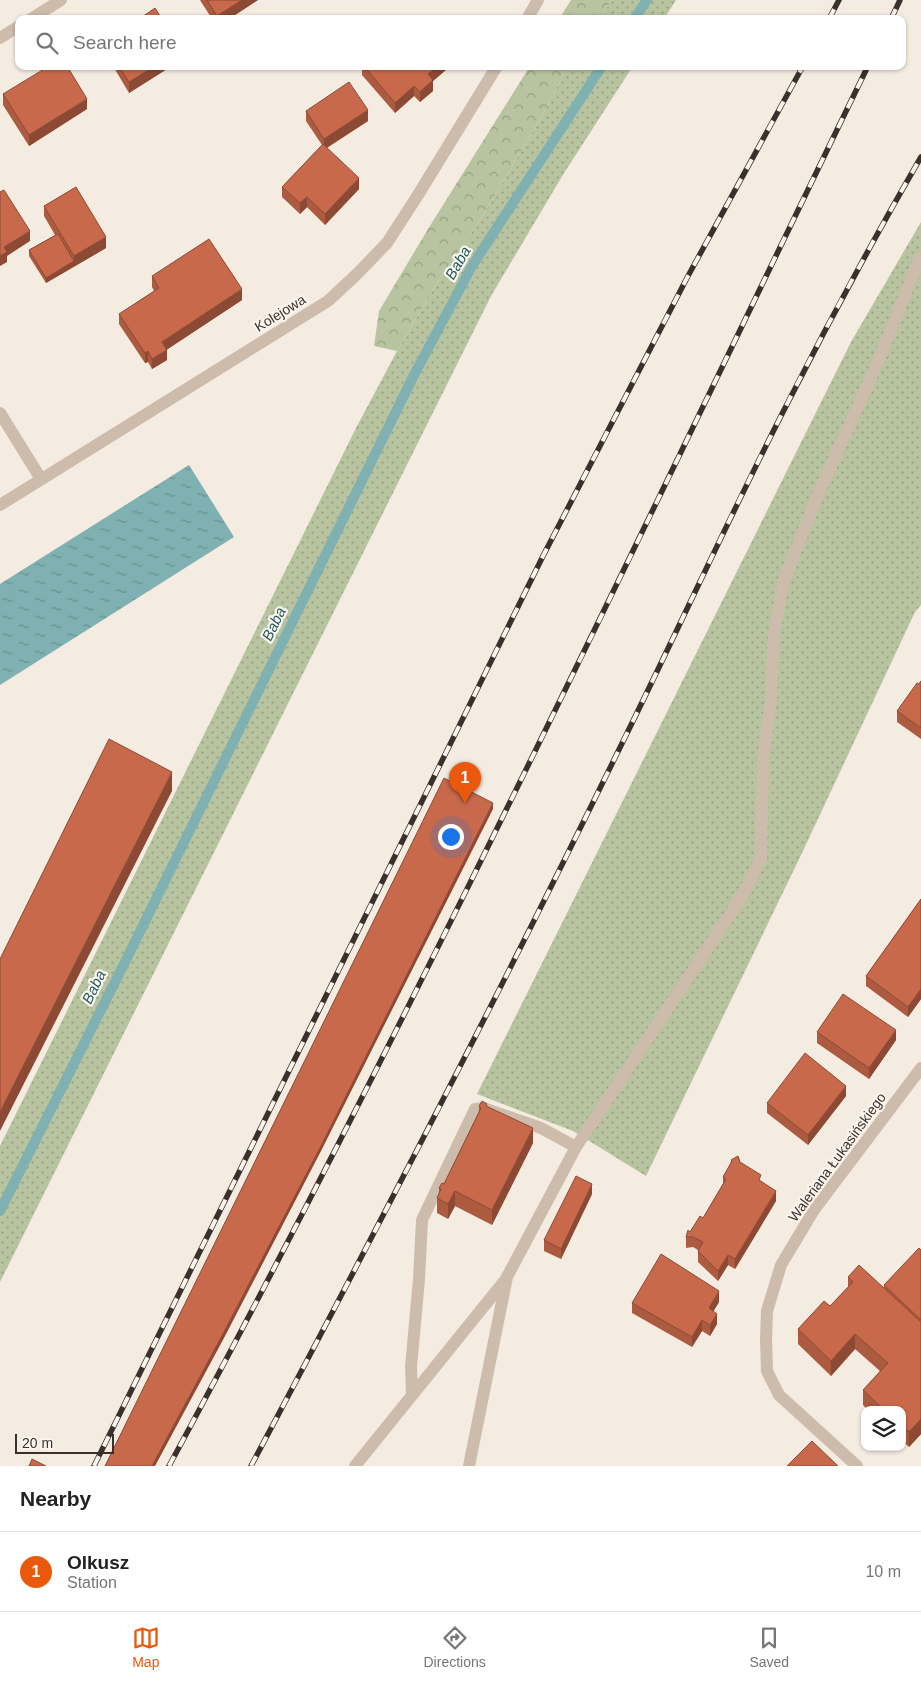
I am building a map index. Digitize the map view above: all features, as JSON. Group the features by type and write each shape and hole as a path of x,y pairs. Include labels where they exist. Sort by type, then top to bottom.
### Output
{"street":[{"path":"37,15 61,0"},
{"path":"529,15 538,0"},
{"path":"0,38 15,29"},
{"name":"Kolejowa","path":"0,505 328,301 387,243 496,70"},
{"path":"355,1466 508,1277 576,1147 743,895 761,858 763,760 771,700 774,633 784,580 820,490 878,362 921,257"},
{"path":"0,413 41,480"},
{"name":"Waleriana Łukasińskiego","path":"858,1466 779,1395 767,1371 767,1311 781,1265 814,1210 921,1068"},
{"path":"412,1395 411,1367 422,1220 475,1109 483,1108 541,1128 576,1147"},
{"path":"470,1466 508,1277"}],"green space":[{"path":"571,0 612,0 602,15 562,15"},
{"path":"612,0 676,0 667,15 602,15"},
{"path":"527,70 566,70 542,116 480,220 435,286 397,351 374,346 379,311"},
{"path":"566,70 630,70 564,173 491,296 0,1282 0,1146 356,428 397,351 435,286 480,220 542,116"},
{"path":"921,222 921,605 915,612 801,855 646,1176 573,1131 477,1094 851,342"}],"water":[{"path":"189,465 234,537 0,685 0,584"}],"building":[{"path":"207,0 242,0 219,15 216,15"},
{"path":"155,8 159,15 145,15"},
{"path":"42,70 69,70 87,99 29,135 3,94"},
{"path":"122,70 148,70 129,82"},
{"path":"367,70 433,70 428,74 433,80 420,92 414,86 395,103"},
{"path":"349,82 368,110 324,139 306,111"},
{"path":"323,144 359,178 325,214 307,197 300,203 282,187"},
{"path":"76,187 106,237 74,256 44,206"},
{"path":"4,190 30,231 4,247 7,252 0,256 0,192"},
{"path":"58,234 74,261 46,278 29,250"},
{"path":"209,239 242,289 162,342 167,350 152,359 148,351 145,353 119,314 159,288 152,276"},
{"path":"921,681 921,728 897,711 917,683 919,684"},
{"path":"109,739 172,772 0,1112 0,959"},
{"path":"444,778 493,803 321,1146 152,1466 105,1466"},
{"path":"921,899 921,989 908,1007 866,976"},
{"path":"843,994 896,1030 869,1068 817,1032"},
{"path":"805,1053 846,1086 808,1135 767,1103"},
{"path":"482,1101 487,1104 486,1106 533,1128 492,1210 455,1191 448,1204 437,1198 441,1189 439,1188 442,1183 444,1184 481,1108 479,1106"},
{"path":"738,1156 740,1162 761,1175 759,1180 776,1191 735,1259 728,1255 718,1271 698,1251 703,1242 693,1237 686,1237 688,1230 690,1232 700,1216 703,1218 726,1179 723,1177 731,1160"},
{"path":"576,1176 592,1184 561,1249 544,1240"},
{"path":"919,1248 921,1250 921,1320 884,1285"},
{"path":"661,1254 719,1291 709,1308 717,1314 710,1325 702,1320 692,1337 632,1303"},
{"path":"859,1265 921,1322 921,1419 909,1432 906,1429 906,1406 880,1406 863,1390 888,1363 855,1334 831,1361 798,1329 824,1301 830,1306 853,1282 848,1277"},
{"path":"812,1441 838,1466 787,1466"},
{"path":"32,1459 46,1466 29,1466"}],"waterway":[{"name":"Baba","path":"637,15 647,0"},
{"name":"Baba","path":"0,1211 127,958 414,375 472,266 599,70"}],"railway":[{"path":"831,15 839,0"},
{"path":"893,15 900,0"},
{"path":"94,1466 543,556 688,276 801,70"},
{"path":"169,1466 351,1120 439,945 612,594 866,70"},
{"path":"251,1466 397,1189 539,910 800,378 921,157"}],"place":[{"name":"Olkusz","path":"465,803"}]}
